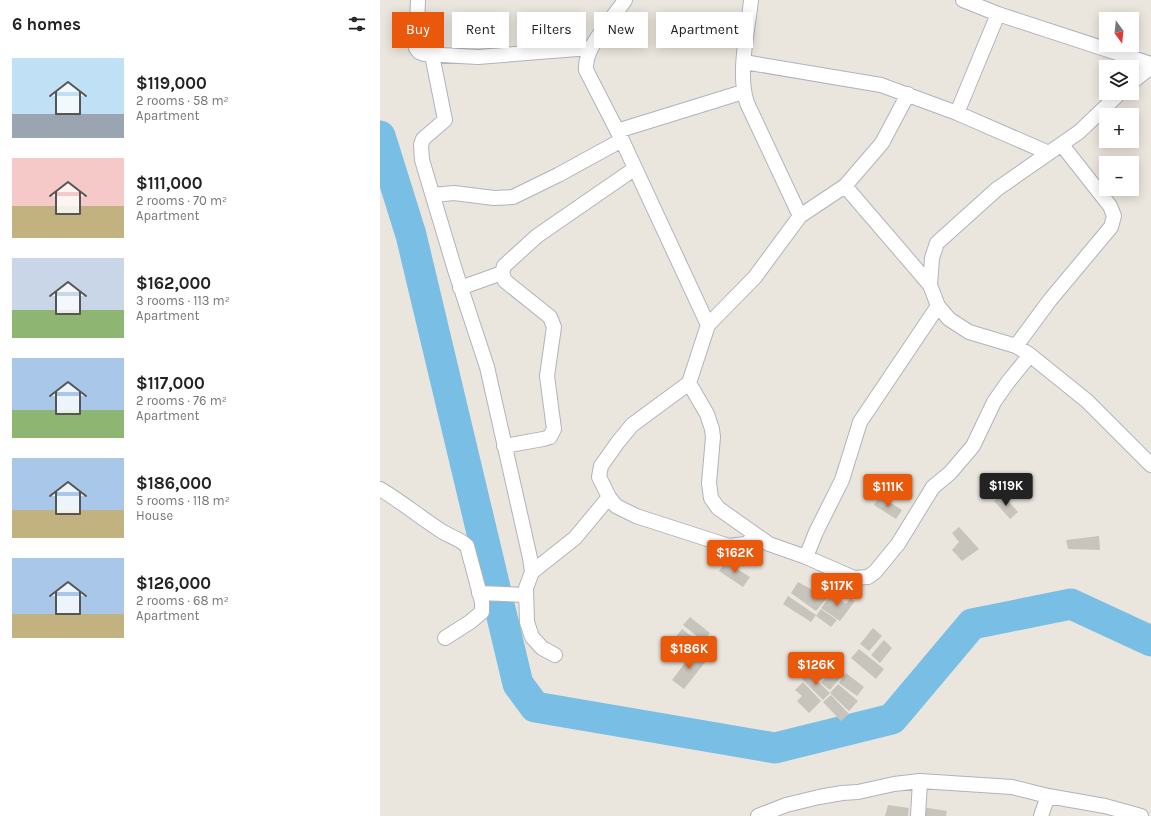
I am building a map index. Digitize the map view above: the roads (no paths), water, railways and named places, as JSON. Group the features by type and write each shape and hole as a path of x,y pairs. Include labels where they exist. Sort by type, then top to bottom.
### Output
{"street":[{"path":"418,0 416,48 419,52 432,55 478,57 590,48"},
{"path":"625,0 590,48 586,63 586,70 619,136 708,326"},
{"path":"751,0 744,62 743,92 800,216"},
{"path":"963,0 984,4 998,14 1151,64"},
{"path":"957,113 998,14"},
{"path":"432,55 445,120 423,139 421,145 422,160 460,288 487,367 532,572"},
{"path":"744,62 881,85 957,113 1049,154"},
{"path":"1139,76 1151,67"},
{"path":"433,195 454,193 481,195 494,198 513,197 558,175 619,136 743,92"},
{"path":"757,537 745,544 729,546 636,516 616,506 608,497 599,477 601,466 632,425 689,383 708,326 755,277 800,216 846,186 882,143 908,94"},
{"path":"930,284 932,258 937,243 997,188 1062,145 1079,132 1113,100"},
{"path":"1016,346 1050,300 1111,227 1114,216 1110,206 1062,145"},
{"path":"504,446 550,437 554,429 547,376 554,327 550,317 505,281 502,273 504,266 537,236 634,169"},
{"path":"846,186 930,284 938,306 949,319 969,332 1016,346 1030,355 1087,401 1151,465"},
{"path":"460,288 502,273"},
{"path":"806,557 816,532 842,480 860,422 938,306"},
{"path":"689,383 707,414 712,429 713,437 709,483 711,498 718,508 757,537 769,544 806,557 854,578 868,577 875,572 898,544 933,487 950,473 973,446 994,402 1030,355"},
{"path":"380,490 398,499 439,529 462,541 467,546 481,593 482,612 445,638"},
{"path":"555,655 542,648 532,637 527,622 525,595 528,582 532,572 575,538 608,497"},
{"path":"481,593 525,595"},
{"path":"918,816 920,781"},
{"path":"758,816 786,805 819,797 920,781 1012,787 1048,796 1105,806 1141,816"},
{"path":"1041,816 1048,796"}],"waterway":[{"path":"380,136 411,235 518,684 535,707 775,748 892,719 972,624 1071,604 1151,641"}]}
